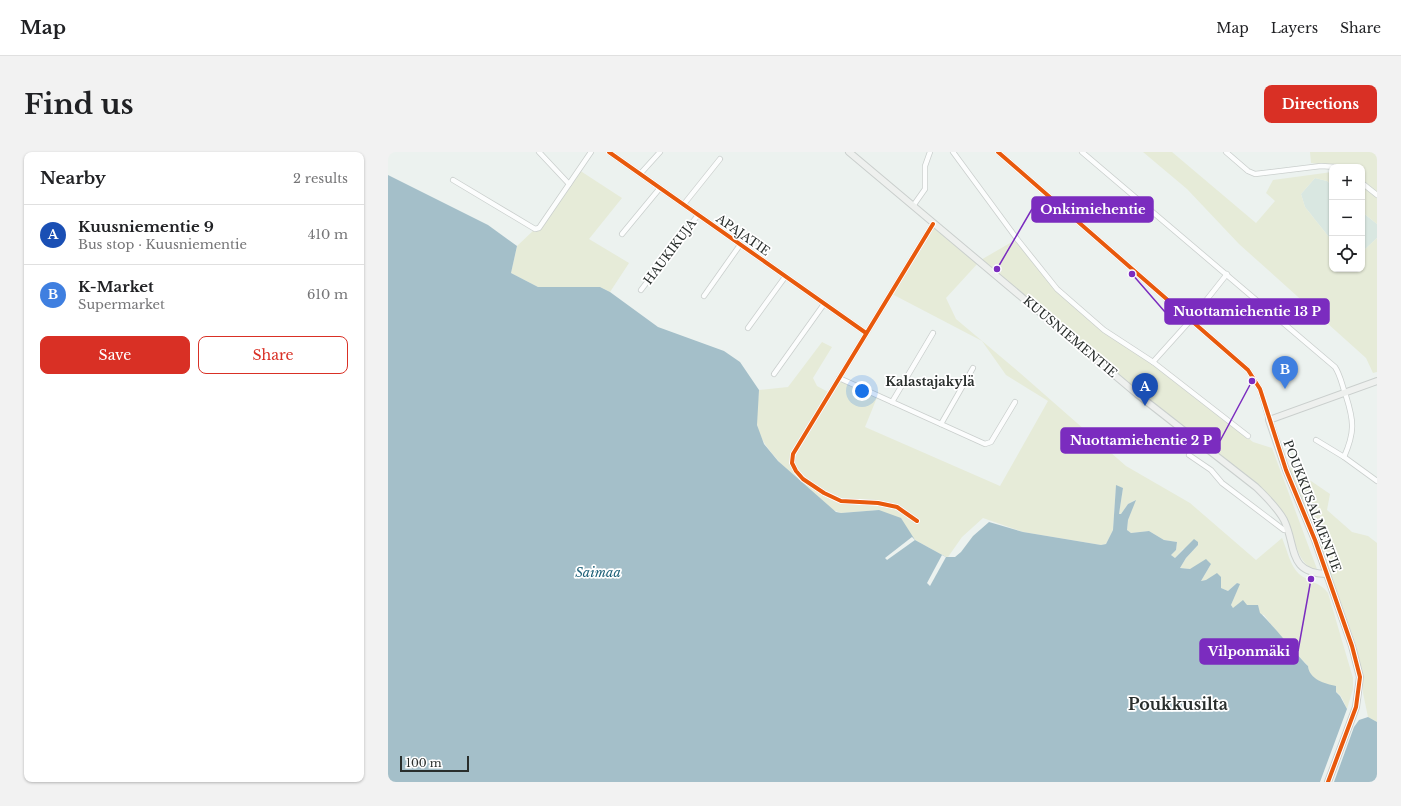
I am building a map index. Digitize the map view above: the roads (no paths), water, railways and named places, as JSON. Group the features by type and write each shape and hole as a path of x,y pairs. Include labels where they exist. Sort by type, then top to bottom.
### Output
{"street":[{"path":"538,152 569,184"},
{"path":"453,180 535,229 539,228 590,152"},
{"name":"APAJATIE","path":"609,152 641,173 740,245 866,333"},
{"path":"641,173 660,152"},
{"name":"KUUSNIEMENTIE","path":"849,152 1137,394 1256,487 1280,514 1287,530 1297,562 1302,568 1314,573 1327,574"},
{"path":"913,206 925,189 925,166 930,152"},
{"path":"952,152 1017,239 1057,289 1104,330 1153,362 1248,436"},
{"path":"998,152 1252,374 1260,389 1269,420 1377,381"},
{"path":"1082,152 1335,367 1340,375 1352,417 1353,428 1351,440 1344,457"},
{"path":"1226,152 1248,171 1255,174 1321,166 1329,166"},
{"path":"684,204 720,159"},
{"path":"1365,185 1377,195"},
{"path":"622,234 660,188"},
{"name":"HAUKIKUJA","path":"641,290 698,215"},
{"path":"917,521 897,507 878,503 841,501 803,479 796,471 792,463 793,454 933,224"},
{"path":"704,296 740,245"},
{"path":"1153,362 1191,320 1227,274"},
{"path":"748,328 785,276"},
{"path":"774,374 824,304"},
{"path":"892,402 933,333"},
{"path":"941,424 973,368"},
{"path":"839,378 985,444 991,442 1015,402"},
{"name":"POUKKUSALMENTIE","path":"1269,420 1286,470 1315,540 1327,574 1352,646 1360,678 1356,707 1328,782"},
{"path":"1316,440 1344,457 1377,481"},
{"path":"1189,455 1211,470 1222,483 1274,523 1284,530 1287,530"}],"water":[{"name":"Saimaa","path":"388,175 488,225 517,246 511,273 538,287 600,287 610,292 658,327 724,351 740,362 759,390 757,425 764,444 778,461 836,512 841,513 879,510 901,518 915,540 946,557 955,557 961,552 973,536 989,522 1023,532 1101,545 1106,544 1113,530 1116,485 1123,488 1119,514 1121,514 1128,504 1136,500 1128,520 1127,530 1131,533 1149,531 1164,540 1177,542 1176,550 1171,555 1175,558 1194,539 1198,542 1198,545 1186,558 1180,568 1190,569 1206,559 1211,564 1201,581 1206,580 1217,573 1221,577 1221,588 1228,591 1237,583 1240,584 1231,605 1233,608 1243,600 1247,605 1258,605 1260,613 1308,666 1309,671 1314,678 1336,686 1336,692 1347,709 1320,782 388,782"},
{"path":"1368,717 1377,722 1377,782 1334,782 1354,727 1359,720"}],"place":[{"name":"Onkimiehentie","path":"997,269"},
{"name":"Nuottamiehentie 13 P","path":"1132,274"},
{"name":"Nuottamiehentie 2 P","path":"1252,381"},
{"name":"K-Market","path":"1285,389"},
{"name":"Kuusniementie 9","path":"1145,406"},
{"name":"Vilponmäki","path":"1311,579"}],"district":[{"name":"Kalastajakylä","path":"930,381"},
{"name":"Poukkusilta","path":"1178,704"}]}
